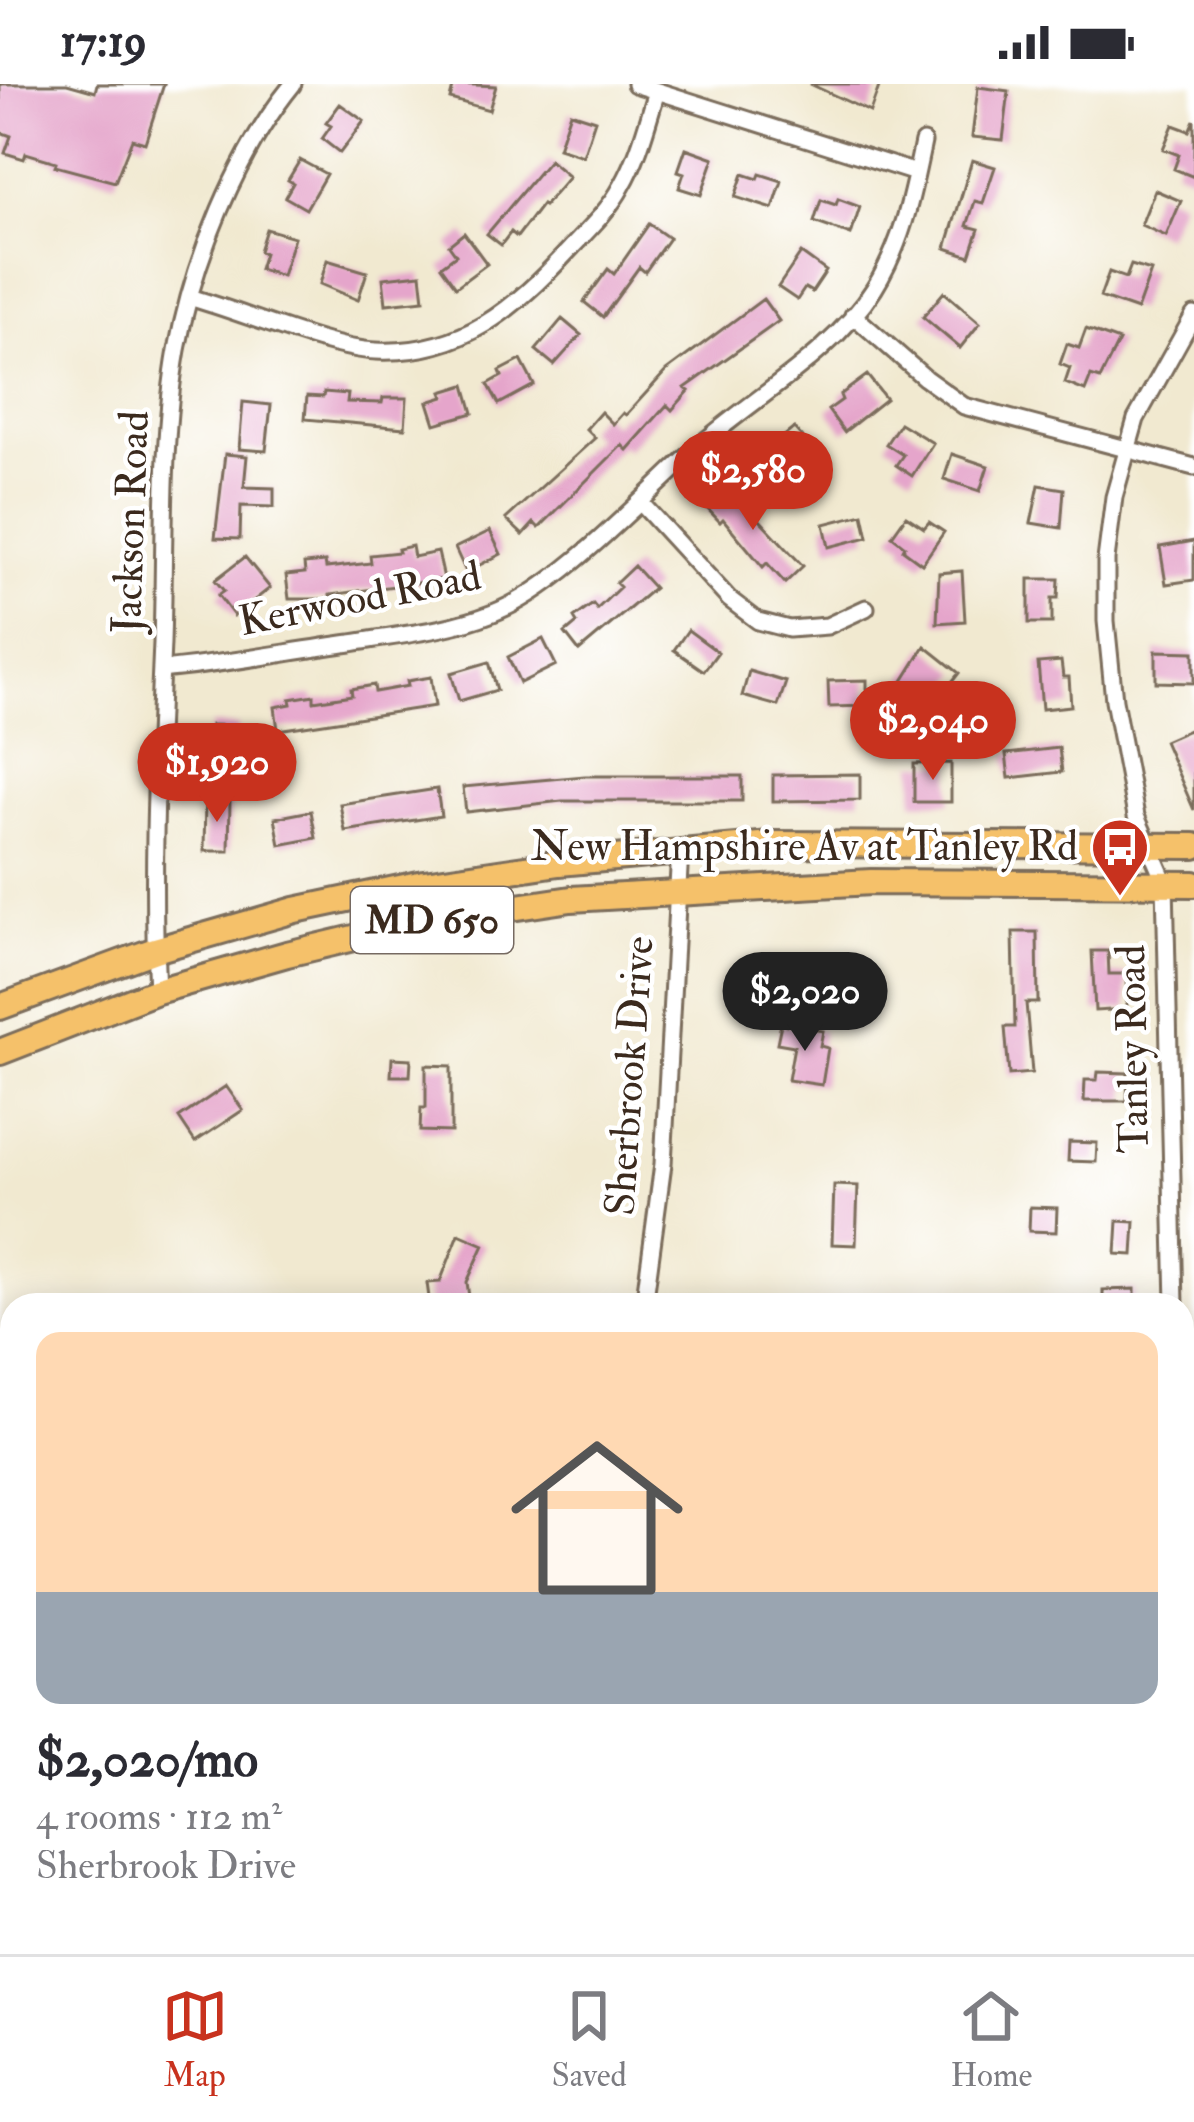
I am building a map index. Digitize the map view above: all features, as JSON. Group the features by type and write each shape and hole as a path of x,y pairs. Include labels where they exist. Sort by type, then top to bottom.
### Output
{"main road":[{"name":"MD 650","path":"0,1007 155,950 295,910 424,883 680,850 878,842 1194,845"},
{"name":"MD 650","path":"0,1052 157,991 425,921 572,899 871,882 1194,884"}],"street":[{"name":"Jackson Road","path":"157,991 161,670 177,348 210,229 268,115 293,84"},
{"path":"634,84 916,173"},
{"path":"192,298 373,351 457,340 493,322 537,285 587,232 622,187 657,91"},
{"name":"Kerwood Road","path":"161,670 442,628 496,613 540,587 704,442 826,344 853,315 895,251 911,208 923,142"},
{"path":"853,315 964,406 1194,467"},
{"name":"Tanley Road","path":"1175,1293 1165,883 1132,793 1114,700 1106,560 1114,497 1136,419 1194,315"},
{"path":"640,502 729,599 758,620 789,629 827,626 866,608"},
{"name":"Sherbrook Drive","path":"646,1293 663,1165 680,850"}],"building":[{"path":"0,84 67,84 95,92 97,84 164,84 145,143 132,139 115,182 26,153 24,159 5,153 11,136 0,132"},
{"path":"454,84 496,86 489,110 450,99"},
{"path":"810,84 880,84 870,112"},
{"path":"978,87 1009,91 1003,140 972,137"},
{"path":"340,104 364,121 340,153 322,139 331,126 326,123"},
{"path":"570,112 595,120 583,156 558,148"},
{"path":"1194,120 1194,177 1174,169 1179,155 1163,149 1173,125 1189,131"},
{"path":"686,148 714,158 701,195 679,188 684,173 678,171"},
{"path":"300,160 326,174 306,209 285,197 293,183 288,180"},
{"path":"549,160 569,177 517,237 511,232 501,245 487,234"},
{"path":"972,160 995,167 983,203 975,201 967,226 979,229 970,256 946,248"},
{"path":"743,174 782,181 773,209 735,197"},
{"path":"1155,190 1181,201 1166,236 1141,225"},
{"path":"838,199 860,207 851,235 814,222 821,200 836,205"},
{"path":"649,224 669,238 645,272 639,267 603,317 584,302 608,269 614,274"},
{"path":"266,229 294,237 282,276 259,269"},
{"path":"464,233 487,264 456,287 441,266 456,255 449,245"},
{"path":"801,253 826,271 812,292 805,288 797,300 778,287"},
{"path":"327,260 367,272 358,300 320,284"},
{"path":"1131,265 1151,271 1137,310 1100,297 1109,272 1126,278"},
{"path":"421,274 424,300 386,304 383,278"},
{"path":"944,292 980,323 960,348 923,317"},
{"path":"763,299 779,321 685,388 689,391 672,410 667,405 627,450 622,445 539,528 534,523 523,535 506,519 595,438 586,429 601,412 613,424 626,415 666,371"},
{"path":"562,319 581,335 554,365 536,350"},
{"path":"1086,329 1119,341 1100,379 1091,376 1085,391 1065,383 1070,368 1060,364 1067,344 1079,348"},
{"path":"521,360 534,385 499,404 488,384"},
{"path":"867,375 886,399 844,432 828,410"},
{"path":"465,385 473,413 435,424 428,402"},
{"path":"324,392 348,394 347,402 407,398 405,428 305,419 307,396 323,397"},
{"path":"243,402 271,405 266,451 239,449"},
{"path":"900,423 933,443 912,476 896,465 903,455 886,444"},
{"path":"794,428 813,449 797,464 802,469 779,491 752,462"},
{"path":"225,454 247,456 244,487 274,488 274,507 241,506 240,539 215,538"},
{"path":"952,454 988,466 980,491 944,479"},
{"path":"726,484 803,566 785,583 767,563 763,567 723,519 720,522 703,504"},
{"path":"1039,485 1064,489 1061,528 1031,523"},
{"path":"863,514 868,537 829,547 824,524"},
{"path":"906,516 924,528 929,522 944,532 922,564 892,536"},
{"path":"490,531 501,554 466,572 455,548"},
{"path":"1194,541 1194,580 1166,584 1160,547"},
{"path":"412,546 414,557 438,552 444,579 330,595 330,599 289,599 286,575 305,573 304,564 325,562 326,568 371,563 370,555"},
{"path":"245,557 270,588 234,616 218,595 224,591 215,580"},
{"path":"634,566 654,588 579,651 565,633 577,623 574,618 593,604 597,609"},
{"path":"962,571 965,621 937,623 939,573"},
{"path":"1029,579 1059,579 1058,598 1052,598 1052,623 1029,623"},
{"path":"688,630 718,652 704,671 674,650"},
{"path":"543,639 556,665 520,683 508,657"},
{"path":"925,646 959,673 933,706 903,681"},
{"path":"1156,651 1194,652 1194,683 1156,682"},
{"path":"1061,661 1063,677 1069,677 1071,706 1042,709 1038,663"},
{"path":"489,662 497,690 459,701 451,673"},
{"path":"749,671 786,682 778,706 742,696"},
{"path":"431,677 435,706 278,730 275,707 291,704 290,699 352,695 351,689 374,685 375,692"},
{"path":"867,680 867,706 829,707 828,681"},
{"path":"211,725 238,726 237,762 210,762"},
{"path":"1189,730 1194,741 1194,810 1164,741"},
{"path":"1059,748 1062,772 1009,778 1006,754"},
{"path":"951,763 951,802 914,802 914,764"},
{"path":"860,774 860,800 773,801 773,775"},
{"path":"585,776 742,776 742,801 562,801 466,812 463,787"},
{"path":"437,789 441,816 345,831 340,804"},
{"path":"205,799 230,799 229,851 204,851"},
{"path":"311,811 316,838 280,845 275,818"},
{"path":"1013,932 1037,932 1038,1003 1026,1003 1032,1073 1009,1075 1005,1027 1015,1027"},
{"path":"1092,951 1108,951 1109,974 1126,974 1127,1009 1095,1011"},
{"path":"781,1024 823,1031 820,1046 828,1048 822,1085 788,1080 794,1046 777,1043"},
{"path":"392,1058 411,1059 410,1076 391,1076"},
{"path":"426,1065 451,1066 451,1132 420,1131 421,1108 426,1108"},
{"path":"1098,1072 1128,1073 1127,1101 1084,1101 1085,1080 1097,1080"},
{"path":"226,1086 243,1110 195,1142 179,1118"},
{"path":"1069,1142 1097,1143 1096,1162 1068,1161"},
{"path":"834,1185 858,1186 856,1245 832,1244"},
{"path":"1030,1207 1057,1208 1056,1232 1029,1231"},
{"path":"1118,1221 1135,1222 1133,1255 1116,1254"},
{"path":"459,1234 484,1245 467,1282 468,1293 428,1293 427,1283 440,1282"},
{"path":"1135,1289 1135,1293 1103,1293"}],"place":[{"name":"New Hampshire Av at Tanley Rd","path":"1120,898"}]}
